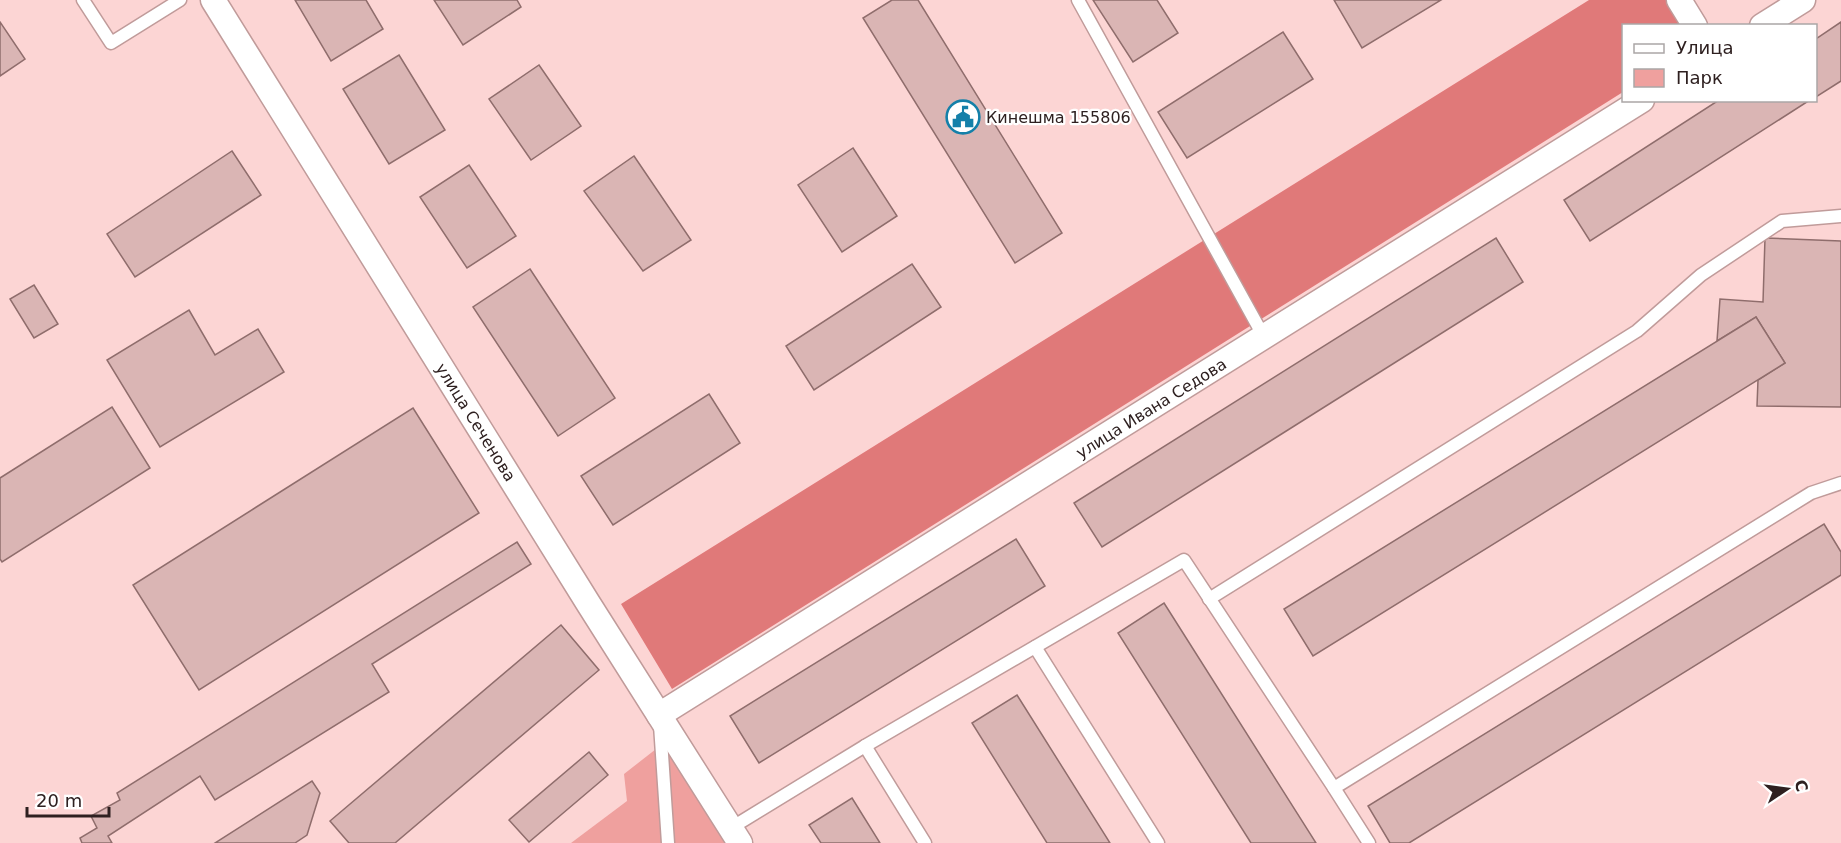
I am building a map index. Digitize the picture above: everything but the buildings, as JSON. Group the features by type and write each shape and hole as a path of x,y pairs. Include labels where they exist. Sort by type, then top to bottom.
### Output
{"street":[{"name":"улица Сеченова","path":"213,0 736,836"},
{"path":"1679,0 1694,24"},
{"path":"1765,24 1803,0"},
{"name":"улица Ивана Седова","path":"659,715 1639,102"}],"lane":[{"path":"83,0 111,43 180,0"},
{"path":"1077,0 1264,337"},
{"path":"1209,598 1637,332 1701,275 1782,221 1841,216"},
{"path":"1334,788 1810,493 1841,483"},
{"path":"736,836 865,746 1184,560 1369,843"},
{"path":"1035,647 1158,843"},
{"path":"659,715 668,843"},
{"path":"865,746 925,843"}],"green space":[{"path":"665,742 726,843 571,843 627,801 624,774"}],"shaded area":[{"path":"1589,0 1666,0 1680,24 1622,24 1622,93 672,689 621,604"}],"place":[{"name":"Кинешма 155806","path":"963,117"}]}
